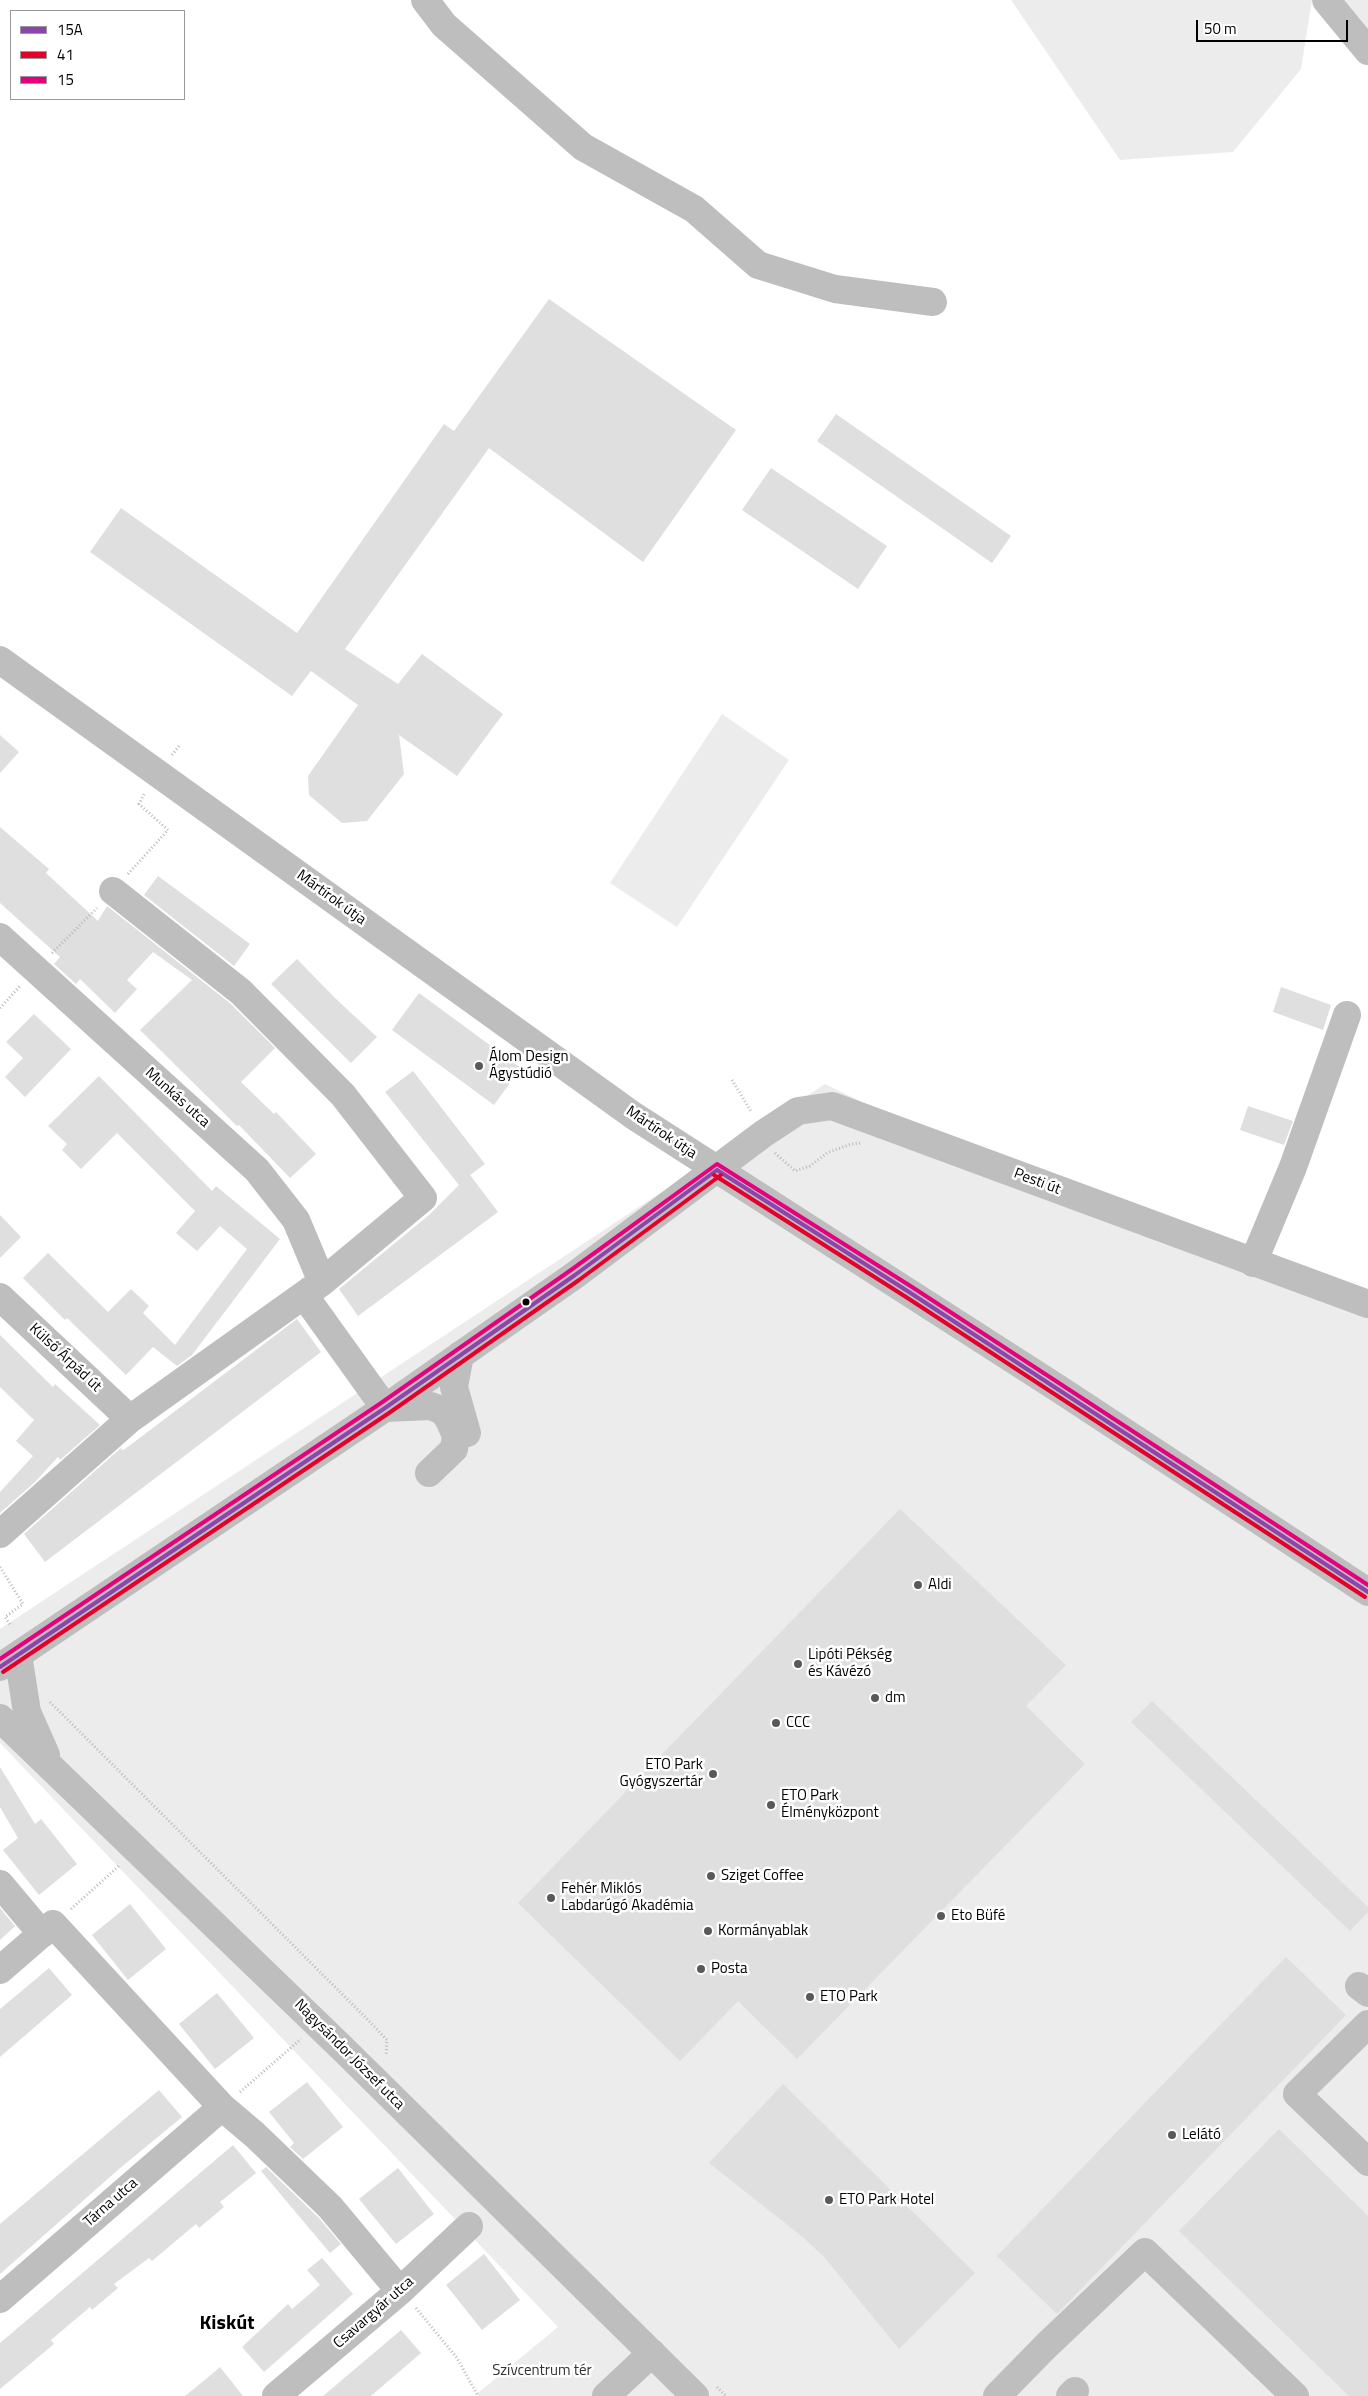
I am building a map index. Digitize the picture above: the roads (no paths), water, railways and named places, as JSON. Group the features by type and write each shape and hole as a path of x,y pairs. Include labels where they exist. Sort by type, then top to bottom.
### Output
{"street":[{"path":"425,0 444,25 583,147 694,209 758,265 835,289 933,302"},
{"path":"1326,0 1368,51"},
{"name":"Mártírok útja","path":"0,660 603,1093 718,1170 926,1302 1368,1592"},
{"path":"0,1534 130,1419 313,1289 424,1198 343,1095 241,992 113,891"},
{"name":"Munkás utca","path":"0,937 257,1170 296,1220 313,1289 385,1408"},
{"path":"1253,1263 1293,1167 1347,1015"},
{"name":"Pesti út","path":"9,1661 385,1408 575,1275 718,1170 763,1134 798,1111 832,1106 1368,1304"},
{"name":"Külső Árpád út","path":"0,1297 130,1419"},
{"path":"460,1355 454,1387 464,1428 471,1440"},
{"path":"385,1408 431,1406 443,1412 450,1420 456,1436 454,1449 430,1473"},
{"path":"9,1661 27,1712 51,1765"},
{"name":"Nagysándor József utca","path":"0,1718 51,1765 317,2024 652,2353 704,2390"},
{"path":"0,1884 48,1929 222,2107 255,2135 330,2207 400,2291"},
{"path":"0,1970 48,1929"},
{"path":"1368,2024 1297,2094 1368,2162"},
{"name":"Tárna utca","path":"0,2299 222,2107"},
{"name":"Csavargyár utca","path":"276,2396 400,2291 469,2226"},
{"path":"997,2396 1046,2346 1145,2252 1295,2396"},
{"path":"606,2396 652,2353"}],"place":[{"name":"Álom Design Ágystúdió","path":"479,1066"},
{"name":"Aldi","path":"918,1585"},
{"name":"Lipóti Pékség és Kávézó","path":"798,1664"},
{"name":"dm","path":"875,1698"},
{"name":"CCC","path":"776,1723"},
{"name":"ETO Park Gyógyszertár","path":"713,1774"},
{"name":"ETO Park Élményközpont","path":"771,1805"},
{"name":"Sziget Coffee","path":"711,1876"},
{"name":"Fehér Miklós Labdarúgó Akadémia","path":"551,1898"},
{"name":"Eto Büfé","path":"941,1916"},
{"name":"Kormányablak","path":"708,1931"},
{"name":"Posta","path":"701,1969"},
{"name":"ETO Park","path":"810,1997"},
{"name":"Lelátó","path":"1172,2135"},
{"name":"ETO Park Hotel","path":"829,2200"}],"district":[{"name":"Kiskút","path":"227,2324"}],"park label":[{"name":"Szívcentrum tér","path":"542,2371"}]}
